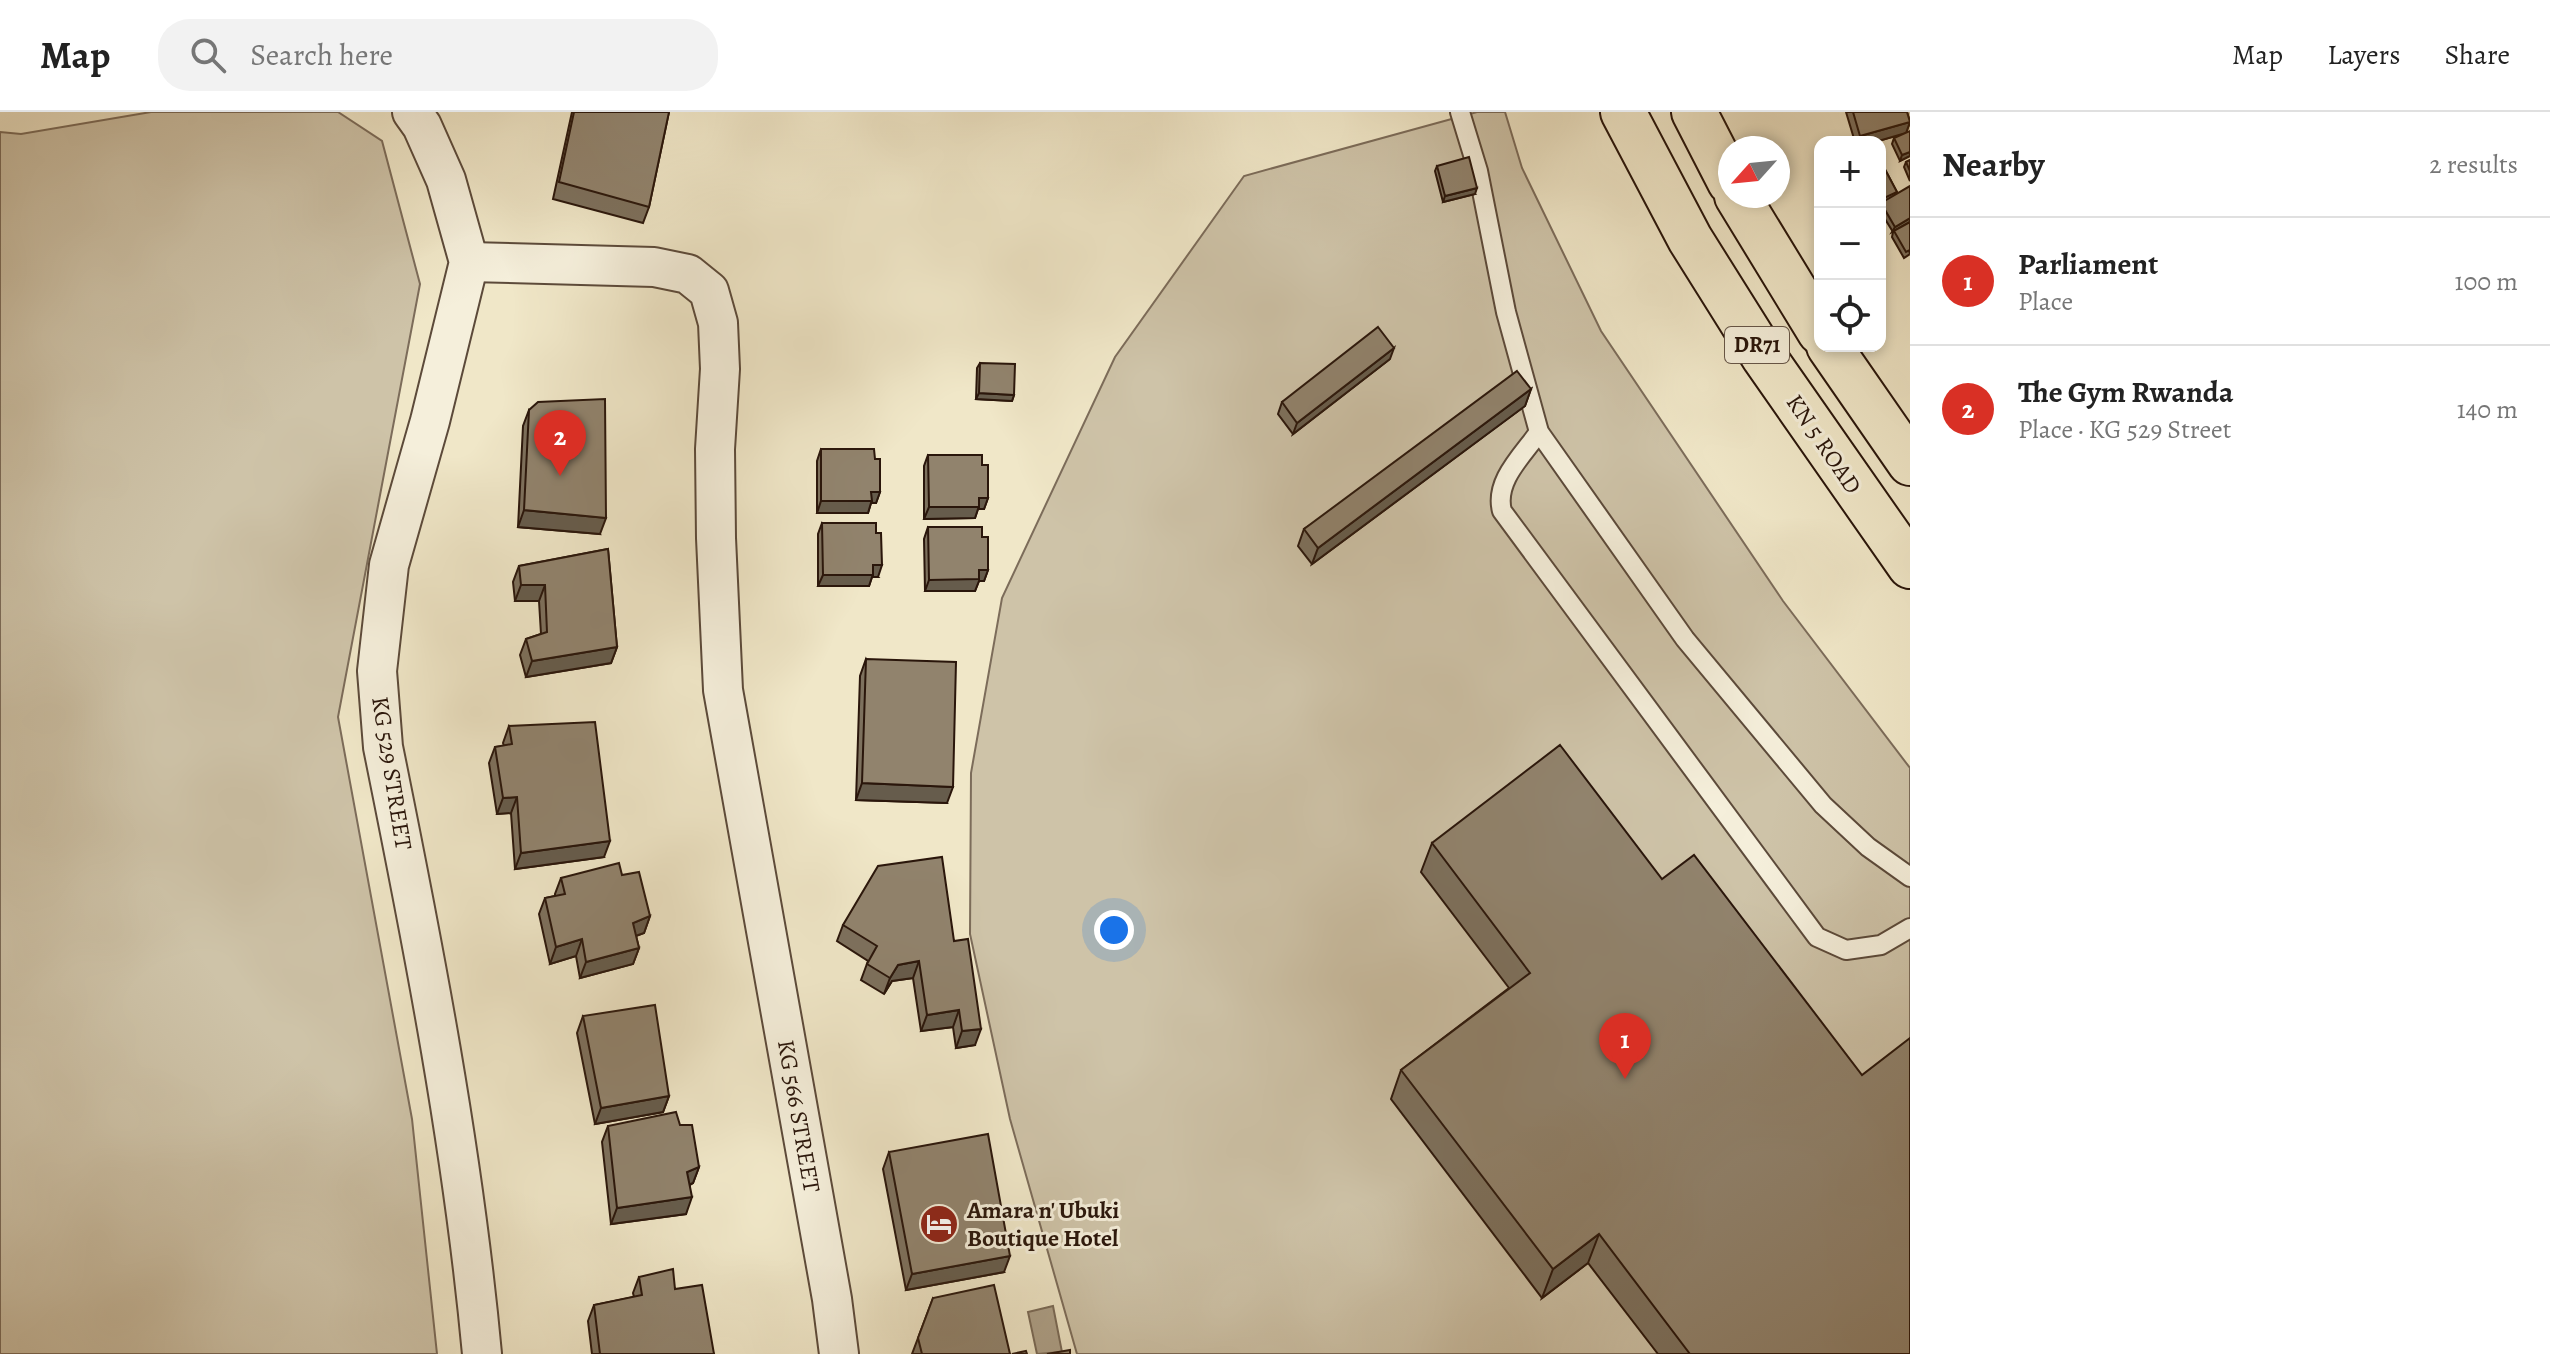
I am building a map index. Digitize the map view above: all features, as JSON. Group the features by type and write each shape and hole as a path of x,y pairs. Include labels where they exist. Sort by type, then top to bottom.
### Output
{"main road":[{"name":"KN 5 ROAD","path":"1623,112 1690,239 1764,357 1910,566"},
{"path":"1694,112 1718,159"},
{"name":"DR71","path":"1744,208 1814,322"},
{"path":"1833,352 1910,463"}],"street":[{"name":"KG 529 STREET","path":"412,112 422,126 446,180 469,262 430,421 389,565 377,671 378,707 383,747 444,1061 472,1242 482,1354"},
{"name":"KG 566 STREET","path":"469,262 654,267 688,274 709,291 718,323 720,369 715,449 723,690 830,1283 839,1354"}],"lane":[{"path":"1460,112 1478,171 1506,312 1539,432 1685,639 1823,805 1868,847 1910,877"},
{"path":"1539,432 1506,477 1499,500 1502,511 1817,937 1846,950 1881,945 1910,928"}],"shaded area":[{"path":"151,112 338,112 382,141 420,284 338,717 412,1119 437,1354 0,1354 0,132 21,134"},
{"path":"1477,112 1505,112 1522,168 1601,331 1783,601 1910,768 1910,1354 1077,1354 1010,1119 970,934 971,773 1002,598 1115,357 1244,176"},
{"path":"1053,1306 1062,1352 1037,1354 1028,1312"}],"building":[{"path":"574,112 669,112 649,207 559,182"},
{"path":"1853,112 1907,112 1910,122 1860,136"},
{"path":"1910,131 1910,152 1902,155 1894,138"},
{"path":"1469,157 1477,188 1445,196 1437,166"},
{"path":"1886,171 1897,192 1886,197"},
{"path":"1910,186 1910,218 1895,227 1886,212 1886,200"},
{"path":"1910,222 1910,250 1906,252 1894,231"},
{"path":"1378,327 1394,348 1297,423 1282,402"},
{"path":"980,363 1015,364 1014,395 979,393"},
{"path":"1517,371 1531,389 1318,548 1304,529"},
{"path":"605,399 606,518 524,510 529,410 538,402"},
{"path":"821,449 874,449 875,459 880,459 880,492 871,492 872,501 821,501"},
{"path":"928,455 982,455 982,465 988,465 988,498 979,498 979,507 929,507"},
{"path":"822,523 876,523 876,533 881,533 882,565 873,565 873,575 823,575"},
{"path":"928,527 982,527 982,537 988,537 988,570 979,570 979,579 929,580"},
{"path":"608,549 617,647 532,661 526,639 547,632 545,585 521,585 519,566"},
{"path":"866,659 956,662 953,787 862,783"},
{"path":"595,722 610,841 521,853 517,797 503,798 495,747 512,744 509,726"},
{"path":"1560,745 1662,879 1694,855 1862,1075 1910,1038 1910,1354 1690,1354 1599,1234 1553,1269 1401,1070 1530,973 1432,843"},
{"path":"942,857 954,941 968,939 981,1029 962,1031 959,1010 927,1015 919,961 898,965 890,978 867,964 877,946 843,925 878,866"},
{"path":"619,863 622,875 639,872 650,916 633,923 639,948 586,962 582,939 556,947 545,898 565,894 561,878"},
{"path":"655,1005 669,1096 601,1108 583,1016"},
{"path":"676,1112 680,1125 692,1125 699,1167 687,1172 692,1197 617,1208 608,1126"},
{"path":"988,1134 1010,1256 912,1274 889,1152"},
{"path":"673,1269 675,1289 702,1285 714,1354 600,1354 594,1305 642,1295 639,1277"},
{"path":"994,1285 1010,1354 922,1354 918,1338 933,1298"},
{"path":"1070,1350 1070,1354 1047,1354"}],"place":[{"name":"The Gym Rwanda","path":"560,476"},
{"name":"Parliament","path":"1625,1079"},
{"name":"Amara n' Ubuki Boutique Hotel","path":"939,1224"}]}
